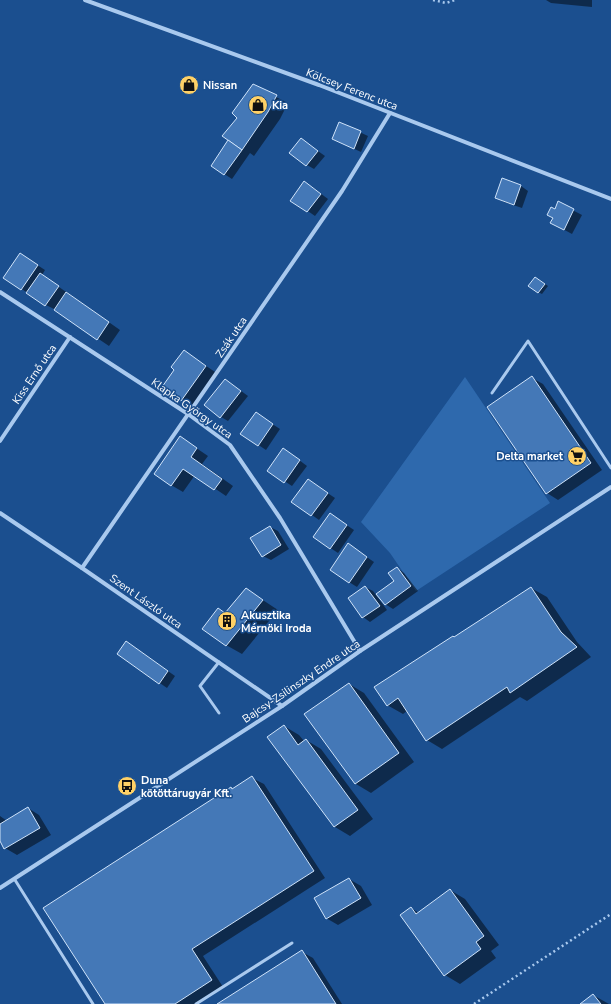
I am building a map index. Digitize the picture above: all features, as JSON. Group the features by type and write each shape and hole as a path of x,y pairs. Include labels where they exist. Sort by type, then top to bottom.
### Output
{"street":[{"name":"Kölcsey Ferenc utca","path":"85,0 319,85 611,199"},
{"name":"Zsák utca","path":"82,568 342,191 390,113"},
{"name":"Klapka György utca","path":"0,292 188,414 230,445 280,518 360,652"},
{"name":"Kiss Ernő utca","path":"0,441 70,337"},
{"name":"Bajcsy-Zsilinszky Endre utca","path":"0,888 15,880 282,706 360,652 611,486"},
{"name":"Szent László utca","path":"0,513 282,706"}],"lane":[{"path":"492,394 528,341 611,468"},
{"path":"219,662 200,686 219,713"},
{"path":"15,880 93,1004"},
{"path":"196,1004 292,943"}],"path":[{"path":"433,0 446,3 455,0"},
{"path":"474,1004 611,914"}],"shaded area":[{"path":"465,377 550,503 416,591 390,553 361,522"}],"building":[{"path":"253,84 277,95 268,112 242,150 222,136 237,118 232,113"},
{"path":"339,122 361,131 354,149 332,139"},
{"path":"301,138 318,151 306,166 289,153"},
{"path":"228,140 242,150 224,175 211,166"},
{"path":"502,178 521,185 514,205 495,198"},
{"path":"304,181 321,194 307,212 290,201"},
{"path":"558,201 574,209 564,230 550,223 553,218 547,215 551,207 555,209"},
{"path":"20,253 38,265 21,290 3,278"},
{"path":"40,273 59,286 45,306 26,293"},
{"path":"535,277 545,284 538,293 528,286"},
{"path":"66,292 109,322 97,340 54,310"},
{"path":"184,350 206,366 181,401 162,387 174,370 171,367"},
{"path":"532,376 591,463 546,494 487,407"},
{"path":"225,379 241,391 220,418 204,405"},
{"path":"256,412 273,424 258,446 240,434"},
{"path":"180,436 197,448 191,457 222,479 214,490 183,469 171,486 154,474"},
{"path":"283,448 300,460 284,483 267,471"},
{"path":"308,479 328,493 311,516 291,502"},
{"path":"330,513 347,525 330,549 313,537"},
{"path":"270,526 281,545 262,557 250,538"},
{"path":"348,543 367,557 349,583 330,570"},
{"path":"397,567 411,586 385,605 376,594 394,581 388,573"},
{"path":"365,586 380,606 362,618 348,598"},
{"path":"531,587 561,632 577,647 510,693 507,687 426,741 398,698 387,706 374,687"},
{"name":"Akusztika Mérnöki Iroda","path":"246,588 263,600 226,646 202,629 218,608 225,613"},
{"path":"126,641 168,671 159,684 117,654"},
{"path":"349,683 399,753 355,784 304,714"},
{"path":"284,725 298,745 306,739 358,810 334,827 267,737"},
{"path":"252,776 314,871 192,949 212,980 175,1004 105,1004 43,908 231,787 232,789"},
{"path":"28,807 40,828 4,849 0,841 0,824"},
{"path":"349,878 361,898 326,919 314,898"},
{"path":"450,889 484,936 476,942 481,949 444,976 400,915 411,907 416,914"},
{"path":"302,950 336,1004 217,1004"},
{"path":"593,994 601,1004 580,1004"}],"place":[{"name":"Nissan","path":"189,85"},
{"name":"Kia","path":"258,105"},
{"name":"Delta market","path":"577,456"},
{"name":"Akusztika Mérnöki Iroda","path":"227,621"},
{"name":"Duna kötöttárugyár Kft.","path":"127,786"}]}
